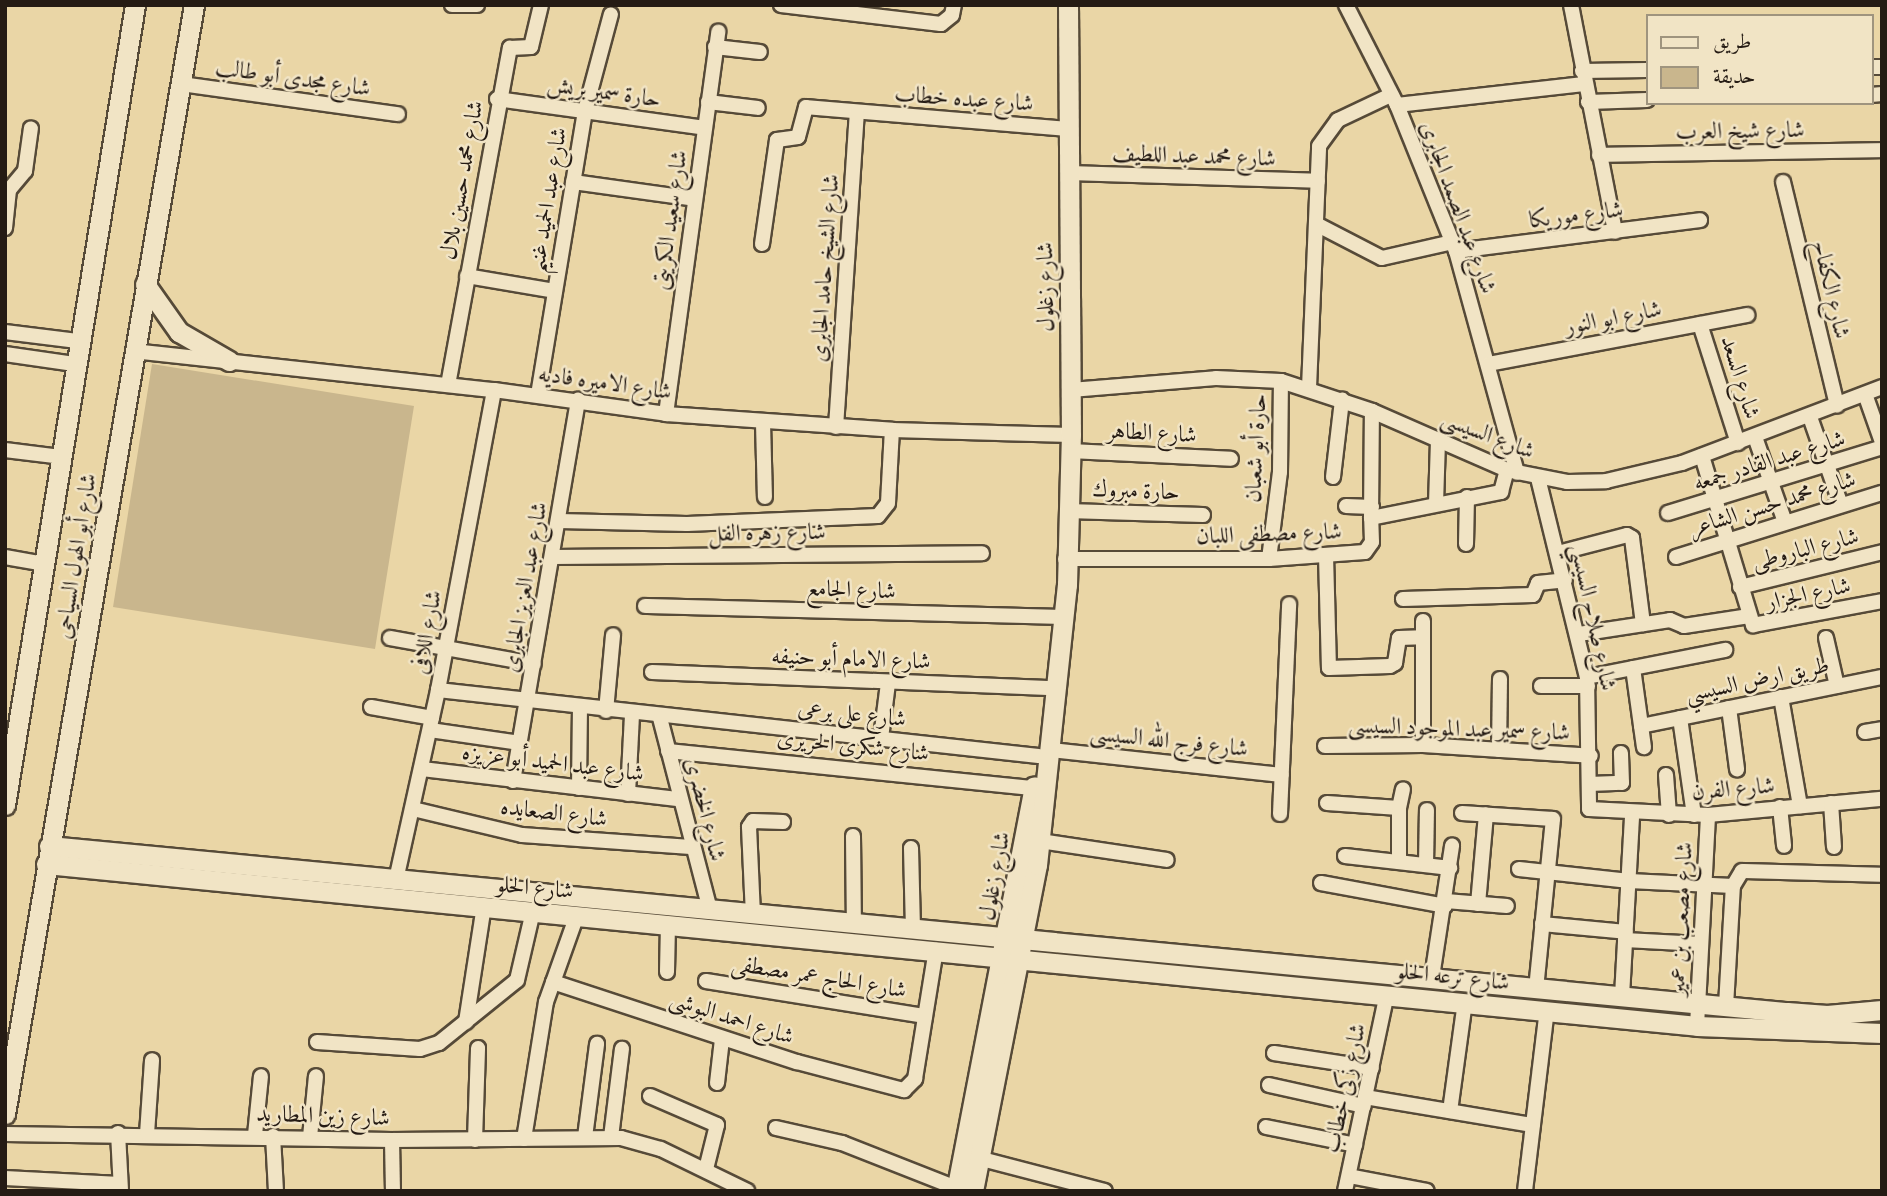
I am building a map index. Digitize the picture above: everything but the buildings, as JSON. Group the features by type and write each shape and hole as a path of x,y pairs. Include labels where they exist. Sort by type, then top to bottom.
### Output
{"street":[{"name":"شارع أبو الهول السياحى","path":"5,805 77,341 135,5"},
{"name":"شارع أبو الهول السياحى","path":"5,1114 47,855 194,5"},
{"path":"452,5 477,5"},
{"name":"شارع محمد حسين بلال","path":"448,385 498,99 510,48 531,46 541,5"},
{"path":"781,5 844,9 941,23 952,15 954,5"},
{"name":"شارع زغلول","path":"1016,937 1040,841 1048,688 1065,563 1071,443 1068,5"},
{"name":"شارع عبد الصمد الجابرى","path":"1346,5 1394,100 1455,247 1488,364 1512,472"},
{"path":"1570,5 1615,232"},
{"name":"شارع عبد الحميد غنيم","path":"538,395 585,111 611,14"},
{"name":"شارع سعيد الكريتى","path":"666,414 716,40 740,44 760,52"},
{"path":"1309,388 1319,146 1328,129 1394,100 1646,70"},
{"name":"شارع مجدى أبو طالب","path":"181,84 398,114"},
{"name":"حارة سمير بريش","path":"498,99 705,128"},
{"path":"1588,102 1646,100"},
{"path":"708,102 758,108"},
{"name":"شارع عبده خطاب","path":"762,244 777,140 798,136 806,107 1067,129"},
{"name":"شارع الشيخ حامد الجابرى","path":"836,427 857,113"},
{"path":"5,228 9,190 25,172 31,128"},
{"name":"شارع شيخ العرب","path":"1599,156 1882,150"},
{"name":"شارع محمد عبد اللطيف","path":"1068,173 1318,181"},
{"path":"573,182 695,199"},
{"name":"شارع الكفاح","path":"1783,182 1837,406"},
{"name":"شارع موريكا","path":"1316,224 1382,258 1455,247 1615,232 1700,220"},
{"path":"467,276 555,291"},
{"path":"145,284 178,332 229,361"},
{"name":"شارع ابو النور","path":"1488,364 1747,315"},
{"name":"شارع السعد","path":"1700,324 1738,443"},
{"path":"5,332 77,341"},
{"name":"شارع الاميره فاديه","path":"133,351 538,395 666,414 1071,443"},
{"path":"5,354 74,364"},
{"name":"شارع السيسى","path":"1071,390 1216,378 1281,382 1309,388 1372,411 1512,472 1538,478 1606,481 1702,456 1810,417 1882,387"},
{"name":"حارة أبو شعبان","path":"1269,559 1280,472 1281,382"},
{"name":"شارع اللافى","path":"396,880 438,690 494,390"},
{"path":"1865,394 1882,442"},
{"name":"شارع عبد العزيز الجابرى","path":"513,781 578,400"},
{"path":"1333,477 1342,400"},
{"path":"1346,506 1371,512 1372,411"},
{"path":"1810,417 1841,505"},
{"path":"763,423 765,497"},
{"path":"559,521 687,524 878,516 888,503 892,430"},
{"path":"1755,437 1785,522"},
{"path":"1436,504 1438,440"},
{"name":"شارع الطاهر","path":"1071,443 1231,459"},
{"name":"شارع عبد القادر جمعه","path":"1668,513 1715,502 1882,447"},
{"path":"5,450 61,457"},
{"path":"1579,634 1672,619 1684,626 1749,616 1702,456"},
{"name":"شارع مصطفى اللبان","path":"1065,563 1269,559 1368,550 1371,512 1501,492 1512,472"},
{"name":"شارع صلاح السيسي","path":"1538,478 1579,634 1588,681 1591,756 1589,809"},
{"name":"شارع محمد حسن الشاعر","path":"1676,557 1882,493"},
{"path":"1466,544 1467,497"},
{"name":"حارة مبروك","path":"1067,511 1203,515"},
{"path":"1558,553 1629,536 1643,624"},
{"name":"شارع زهره الفل","path":"553,557 982,552"},
{"name":"شارع الباروطى","path":"1740,587 1882,552"},
{"path":"1326,555 1327,667 1390,666 1395,663 1399,638 1422,637"},
{"path":"5,557 44,564"},
{"name":"شارع زغلول","path":"962,1190 978,1158 1013,957 1034,788 1044,753 1068,585 1065,563"},
{"path":"1403,599 1533,595 1538,583 1565,580"},
{"name":"شارع الجزار","path":"1749,616 1758,627 1882,601"},
{"path":"1280,814 1289,604"},
{"name":"شارع الجامع","path":"645,606 1056,617"},
{"path":"1423,621 1423,745"},
{"path":"606,711 613,635"},
{"path":"390,638 534,664"},
{"path":"1826,638 1837,686"},
{"path":"1541,686 1588,681 1633,668 1725,650"},
{"path":"1633,668 1644,747"},
{"name":"شارع الامام أبو حنيفه","path":"652,672 1048,688"},
{"name":"طريق ارض السيسي","path":"1641,726 1882,677"},
{"path":"1499,750 1500,679"},
{"path":"881,738 888,683"},
{"name":"شارع على برعى","path":"438,690 660,718 1044,753"},
{"path":"1781,697 1800,806"},
{"path":"371,707 431,724 520,743"},
{"path":"579,788 580,708"},
{"path":"1729,708 1737,769"},
{"path":"628,794 632,714"},
{"name":"شارع الخضرى","path":"660,718 678,799 710,910"},
{"name":"شارع مصعب بن عمير","path":"1679,718 1701,815 1705,884 1697,1026"},
{"path":"1865,732 1882,729"},
{"name":"شارع سمير عبد الموجود السيسى","path":"1325,746 1423,745 1591,756"},
{"name":"شارع شكرى الحريرى","path":"668,751 1034,788"},
{"name":"شارع فرج الله السيسى","path":"1044,753 1282,775"},
{"path":"1589,784 1622,783 1621,753"},
{"name":"شارع عبد الحميد أبو عزيزه","path":"422,769 678,799"},
{"path":"1667,775 1669,815"},
{"path":"1399,862 1399,808 1403,789"},
{"name":"شارع الفرن","path":"1589,809 1632,815 1701,815 1882,799"},
{"path":"1326,803 1399,808"},
{"path":"1831,803 1834,847"},
{"path":"1780,807 1784,846"},
{"name":"شارع الصعايده","path":"413,809 522,835 691,847"},
{"path":"1426,865 1427,810"},
{"path":"1462,813 1553,819 1536,988"},
{"path":"1478,904 1486,814"},
{"path":"1622,996 1632,815"},
{"path":"754,915 749,827 753,821 783,822"},
{"path":"853,836 855,925"},
{"path":"1040,841 1167,860"},
{"path":"1432,977 1446,904 1452,846"},
{"path":"911,848 912,929"},
{"name":"شارع الحلو","path":"47,855 484,906 668,924 888,936 912,929 1016,937"},
{"path":"1345,856 1450,868"},
{"name":"شارع الحلو","path":"111,861 396,880 855,925 936,950 1013,957"},
{"path":"1519,869 1629,881 1705,884 1735,880 1749,868 1882,875"},
{"path":"1726,1006 1735,880"},
{"path":"1321,883 1446,904 1507,906"},
{"path":"466,1022 484,906"},
{"path":"317,1042 420,1049 439,1043 517,980 533,911"},
{"path":"524,1139 538,1036 576,915"},
{"path":"667,972 668,924"},
{"path":"1542,924 1701,944"},
{"name":"شارع ترعه الحلو","path":"1016,937 1827,1015 1882,1010"},
{"path":"925,1016 936,950"},
{"name":"شارع زغلول","path":"962,1190 1013,957"},
{"name":"شارع ترعه الحلو","path":"1013,957 1697,1026 1882,1033"},
{"name":"شارع الحاج عمر مصطفى","path":"706,981 925,1016"},
{"name":"شارع احمد البوشى","path":"553,982 722,1039 899,1090 910,1088 915,1079 925,1016"},
{"name":"شارع زكى خطاب","path":"1346,1191 1387,994"},
{"path":"1450,1111 1465,1002"},
{"path":"1525,1191 1547,1010"},
{"path":"717,1083 722,1039"},
{"path":"585,1138 597,1045"},
{"path":"475,1140 478,1048"},
{"path":"611,1137 622,1049"},
{"path":"1274,1053 1371,1068"},
{"path":"147,1134 152,1060"},
{"path":"255,1135 261,1076"},
{"path":"310,1137 316,1076"},
{"path":"1269,1085 1533,1125"},
{"path":"650,1096 717,1125 706,1169"},
{"path":"1266,1127 1355,1145"},
{"path":"776,1128 842,1143 962,1190"},
{"name":"شارع زين المطاريد","path":"5,1133 255,1135 392,1140 611,1137 639,1141 706,1169 747,1191"},
{"path":"5,1178 120,1187 118,1133"},
{"path":"273,1136 276,1191"},
{"path":"392,1140 393,1191"},
{"path":"978,1158 1105,1191"},
{"path":"1349,1176 1427,1191"}],"green space":[{"path":"152,364 414,406 375,649 113,607"}]}
